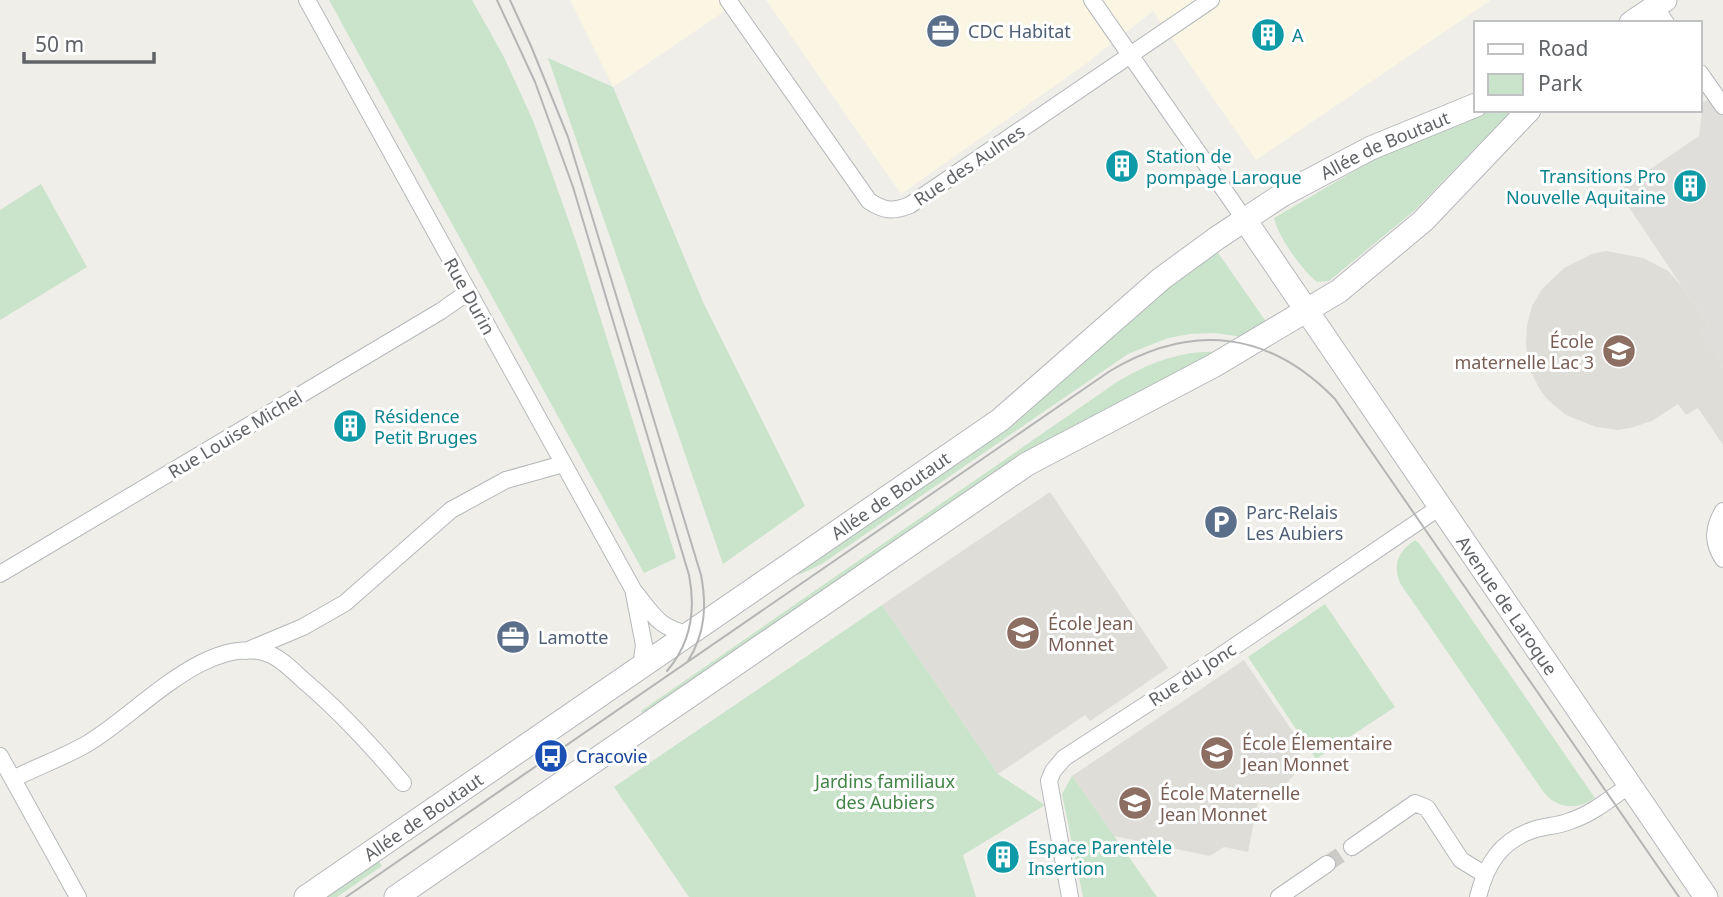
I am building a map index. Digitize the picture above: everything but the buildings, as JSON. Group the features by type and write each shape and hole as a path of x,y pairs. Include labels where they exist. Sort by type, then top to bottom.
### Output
{"main road":[{"path":"1636,21 1662,10"},
{"name":"Allée de Boutaut","path":"306,897 1000,420 1161,279 1245,220 1282,195 1371,148 1474,107"},
{"path":"396,897 1027,464 1213,366 1339,291 1423,221 1527,112"},
{"name":"Avenue de Laroque","path":"1245,220 1706,897"}],"street":[{"name":"Rue Durin","path":"307,0 634,591 661,624 670,630 688,634"},
{"name":"Rue des Aulnes","path":"728,0 869,201 882,210 897,211 910,205 1130,55"},
{"path":"1091,0 1245,220"},
{"path":"1130,55 1211,0"},
{"path":"1702,76 1723,106"},
{"name":"Rue Louise Michel","path":"0,574 441,311 468,292"},
{"path":"13,779 86,744 194,665 218,656 243,652 303,627 345,603 451,510 506,480 563,464"},
{"name":"Rue du Jonc","path":"1070,897 1049,781 1053,771 1064,758 1440,507"},
{"path":"1723,511 1716,524 1714,536 1723,559"},
{"name":"Rue Durin","path":"634,591 643,636 641,667"},
{"path":"243,652 268,654 282,662 333,705 403,783"},
{"path":"0,757 78,897"},
{"path":"1478,897 1484,874 1498,851 1518,836 1570,822 1630,785"},
{"path":"1352,847 1415,803 1427,808 1461,860 1484,874"},
{"path":"1279,897 1327,864"}],"shaded area":[{"path":"570,0 741,0 613,87"},
{"path":"766,0 1491,0 1256,160 1153,11 1083,66 901,194"},
{"path":"1723,89 1723,368 1698,332 1708,325 1618,191 1699,136 1703,103"},
{"name":"École maternelle Lac 3","path":"1606,251 1643,258 1668,271 1681,285 1708,325 1699,332 1723,368 1723,445 1698,408 1686,415 1678,404 1652,421 1618,430 1596,427 1566,415 1548,400 1539,388 1529,368 1526,345 1532,306 1542,289 1564,268 1592,254"},
{"name":"École Jean Monnet","path":"1050,492 1168,668 1090,721 1085,715 998,774 882,605"},
{"name":"École Élementaire Jean Monnet","path":"1244,660 1299,741 1301,767 1288,782 1260,791 1248,852 1224,847 1210,856 1114,836 1072,776"}],"green space":[{"path":"329,0 472,0 504,57 534,123 579,250 676,558 644,573"},
{"path":"548,58 613,87 703,302 805,506 723,564"},
{"path":"1483,112 1510,112 1415,210 1329,281 1317,282 1291,253 1274,218 1375,159"},
{"path":"41,184 87,267 0,320 0,210"},
{"path":"1216,250 1267,323 1243,337 1215,333 1190,334 1168,338 1128,354 822,564 785,578"},
{"path":"1220,352 644,717 641,711 1117,382 1166,359 1192,353"},
{"path":"1415,540 1595,798 1581,805 1567,806 1554,801 1542,790 1400,583 1398,558"},
{"path":"1325,604 1395,707 1316,759 1248,657"},
{"name":"Jardins familiaux des Aubiers","path":"882,605 998,774 1045,805 963,855 976,897 689,897 614,787"},
{"path":"1072,776 1157,897 1083,897 1062,794"},
{"path":"378,860 382,866 337,897 323,897"}],"tunnel":[{"path":"1327,864 1352,847"}],"tram line":[{"path":"497,0 535,82 573,187 689,575 692,601 690,626 682,649 667,671"},
{"path":"510,0 568,137 701,575 703,620 698,641 688,661"},
{"path":"346,897 1110,371 1141,355 1170,345 1200,340 1228,341 1256,347 1284,359 1310,376 1335,399 1679,897"}],"place":[{"name":"CDC Habitat","path":"943,31"},
{"name":"A","path":"1268,35"},
{"name":"Station de pompage Laroque","path":"1122,166"},
{"name":"Transitions Pro Nouvelle Aquitaine","path":"1690,186"},
{"name":"École maternelle Lac 3","path":"1619,351"},
{"name":"Résidence Petit Bruges","path":"350,426"},
{"name":"Parc-Relais Les Aubiers","path":"1221,522"},
{"name":"École Jean Monnet","path":"1023,633"},
{"name":"Lamotte","path":"513,637"},
{"name":"École Élementaire Jean Monnet","path":"1217,753"},
{"name":"Cracovie","path":"551,756"},
{"name":"École Maternelle Jean Monnet","path":"1135,803"},
{"name":"Espace Parentèle Insertion","path":"1003,857"}]}
